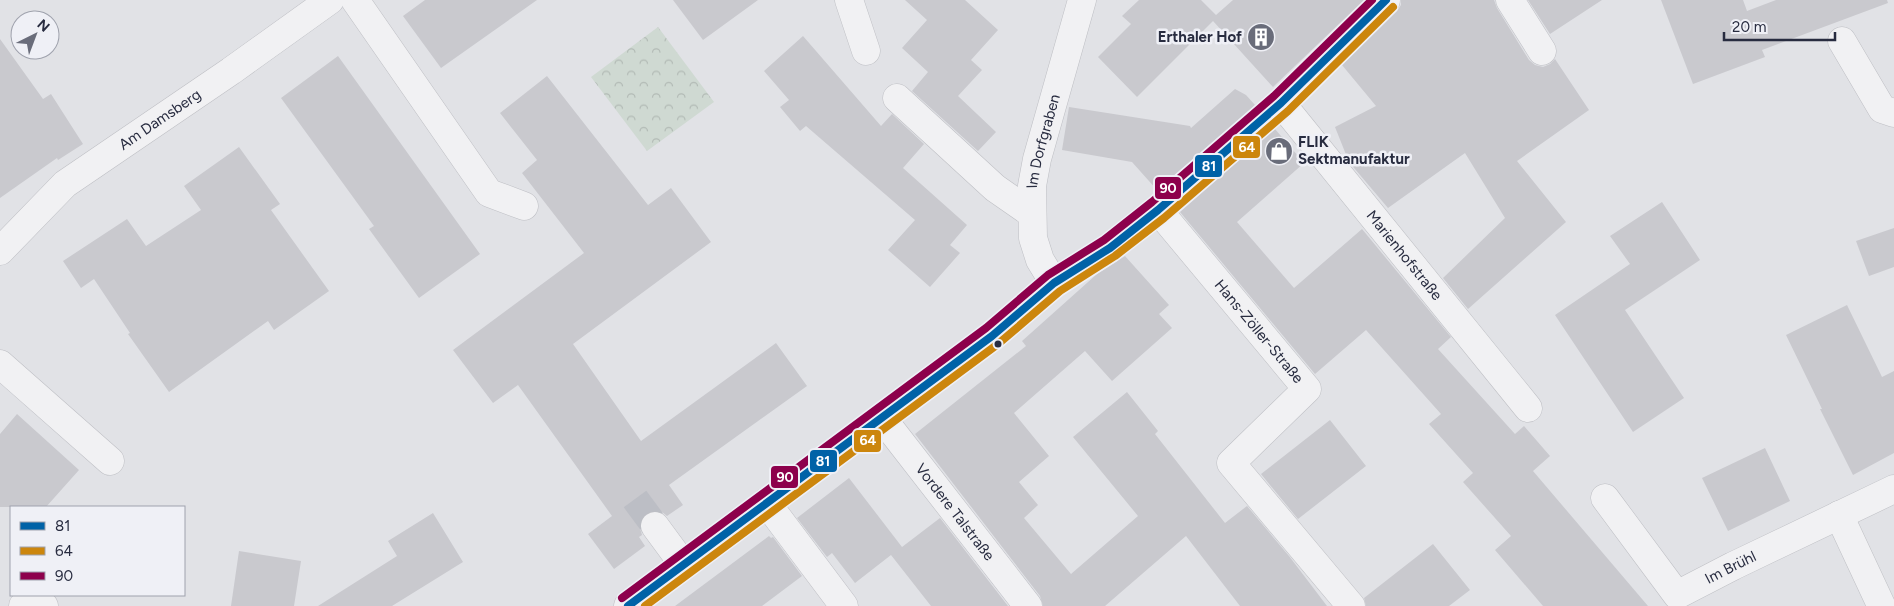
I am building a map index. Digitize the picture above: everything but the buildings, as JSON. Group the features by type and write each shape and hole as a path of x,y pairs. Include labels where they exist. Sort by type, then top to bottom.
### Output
{"street":[{"name":"Am Damsberg","path":"0,251 65,184 231,71 330,0"},
{"path":"355,0 489,193 524,206"},
{"path":"848,0 866,51"},
{"name":"Im Dorfgraben","path":"1054,284 1040,260 1033,238 1031,213 1032,186 1037,159 1082,0"},
{"path":"645,601 683,564 992,336 1054,284 1110,248 1158,210 1281,103 1386,0"},
{"path":"1510,0 1542,51"},
{"path":"1842,41 1882,109 1894,114"},
{"path":"897,98 995,188 1031,213"},
{"name":"Marienhofstraße","path":"1281,103 1528,408"},
{"name":"Hans-Zöller-Straße","path":"1158,210 1307,389 1231,463 1352,606"},
{"path":"0,364 110,461"},
{"name":"Vordere Talstraße","path":"882,418 1028,606"},
{"name":"Im Brühl","path":"1605,498 1677,595 1894,489"},
{"path":"766,502 844,606"},
{"path":"1839,515 1881,605"},
{"path":"655,526 683,564"},
{"path":"23,606 33,597 44,606"}],"green space":[{"path":"658,27 714,102 647,151 591,77"}],"tunnel":[{"path":"635,499 655,526"}],"transit line":[{"name":"90","path":"622,598 986,328 1048,275 1104,240 1152,202 1274,96 1372,0"},
{"name":"81","path":"628,606 992,336 1054,283 1110,248 1158,210 1281,103 1386,0"},
{"name":"64","path":"645,606 998,344 1060,291 1115,256 1164,218 1288,111 1393,7"}],"place":[{"name":"Erthaler Hof","path":"1261,37"},
{"name":"FLIK Sektmanufaktur","path":"1279,151"}]}
